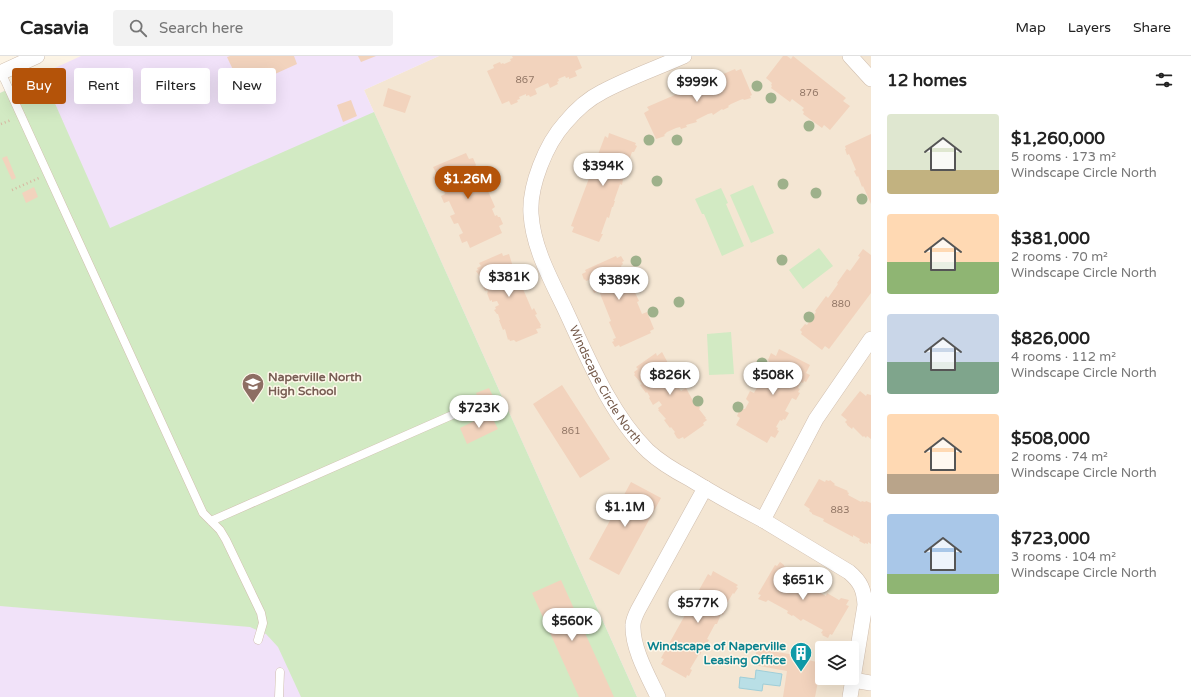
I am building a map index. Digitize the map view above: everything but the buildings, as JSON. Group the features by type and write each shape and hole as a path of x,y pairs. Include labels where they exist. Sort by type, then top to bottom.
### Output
{"street":[{"path":"1,72 37,56"},
{"name":"Windscape Circle North","path":"684,56 601,92 582,106 565,123 553,139 546,151 533,192 531,213 540,256 582,346 614,406 648,451 668,467 763,520 849,572 862,585 864,594 865,605 859,642"},
{"path":"850,56 871,79"},
{"path":"763,520 816,419 869,347"},
{"path":"658,697 642,664 634,636 633,624 638,610 705,488"},
{"path":"859,681 871,683"},
{"name":"Windscape Circle North","path":"850,697 852,685"}],"lane":[{"path":"1,72 203,513 220,530 226,540 261,613 263,623 258,640"},
{"path":"211,521 475,405"},
{"path":"279,697 280,672"}],"path":[{"path":"1,124 13,119"},
{"path":"12,190 40,178"}],"shaded area":[{"name":"Naperville North High School","path":"81,56 439,56 364,90 637,697 0,697 0,93 12,88 12,104 66,104 66,68 55,68"},
{"path":"439,56 871,56 871,697 637,697 364,90"}],"green space":[{"name":"Naperville North High School","path":"12,88 12,104 55,104 110,228 374,112 637,697 301,697 278,647 266,634 250,627 0,606 0,93"},
{"path":"753,185 774,233 751,243 730,195"},
{"path":"721,188 728,203 726,204 744,246 722,256 704,214 702,214 695,199"},
{"path":"819,248 833,266 803,289 789,270"},
{"path":"731,332 734,374 709,375 707,334"}],"water":[{"path":"756,670 782,674 780,686 763,684 762,691 739,688 740,677 755,679"}],"place":[{"name":"Naperville North High School","path":"253,404"},
{"name":"Windscape of Naperville Leasing Office","path":"801,672"}]}
